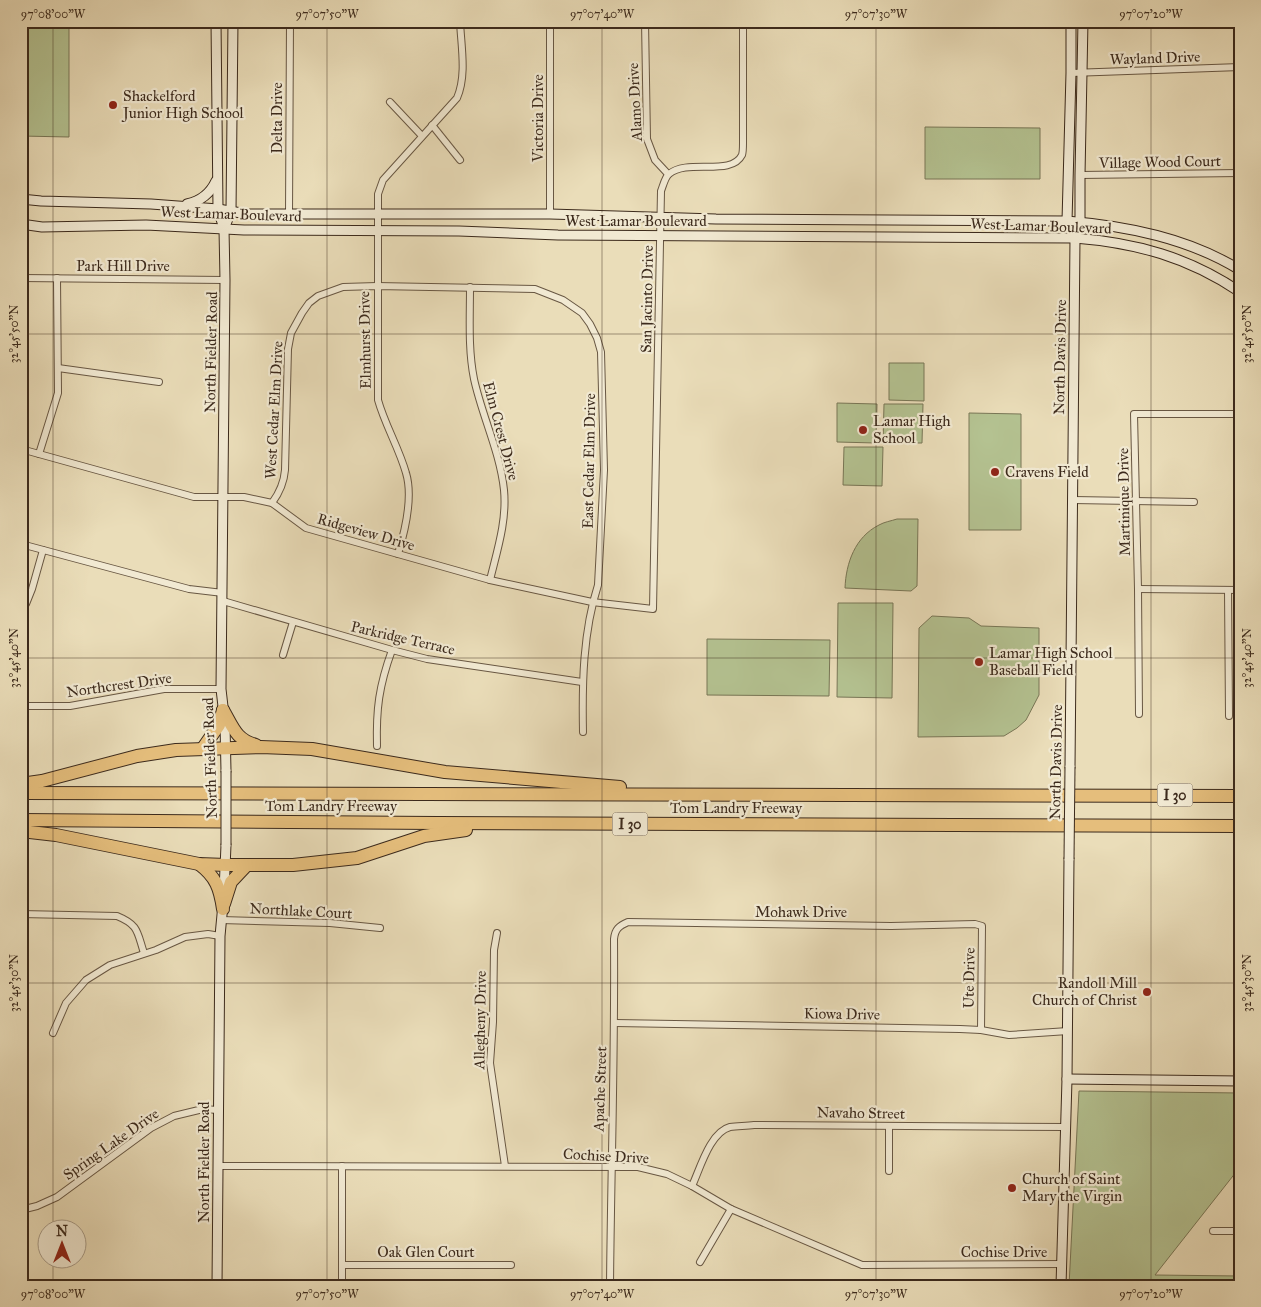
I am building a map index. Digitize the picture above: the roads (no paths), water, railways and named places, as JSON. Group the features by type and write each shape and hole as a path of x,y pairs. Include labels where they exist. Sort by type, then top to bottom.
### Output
{"highway":[{"path":"223,710 234,731 245,742 261,747"},
{"path":"203,748 219,725 223,710"},
{"path":"21,784 137,756 203,748 261,747 312,749 445,772 725,795"},
{"path":"1110,794 1240,789"},
{"name":"Tom Landry Freeway","path":"21,793 1110,794 1240,796"},
{"name":"Tom Landry Freeway","path":"21,820 1240,826"},
{"path":"21,831 56,835 199,864 293,865 357,858 424,836 472,829 592,824"},
{"path":"199,864 215,880 220,892 222,914"},
{"path":"222,914 231,882 247,865"}],"main road":[{"name":"North Fielder Road","path":"216,21 218,209 224,229 225,280 221,689 226,747 226,865 220,936 221,1004 217,1286"},
{"name":"North Fielder Road","path":"224,229 231,211 233,21"},
{"name":"North Davis Drive","path":"1072,21 1067,221 1075,238"},
{"name":"North Davis Drive","path":"1061,1286 1068,1031 1075,238 1080,222 1083,21"},
{"path":"179,206 202,199 214,187 217,178"},
{"name":"West Lamar Boulevard","path":"21,199 179,206 218,209 247,214 550,214 716,219 1067,221 1115,226 1166,238 1190,246 1240,270"},
{"path":"716,219 716,235"},
{"name":"West Lamar Boulevard","path":"21,224 42,227 146,225 244,230 1075,238 1112,241 1166,254 1194,266 1240,292"},
{"path":"1067,1079 1240,1081"}],"street":[{"name":"Delta Drive","path":"289,214 290,21"},
{"name":"Elmhurst Drive","path":"398,554 404,536 408,504 407,474 382,415 378,400 378,194 382,180 457,98 461,88 460,21"},
{"name":"Victoria Drive","path":"550,21 550,214"},
{"name":"Alamo Drive","path":"645,21 647,139 655,160 668,174"},
{"path":"668,174 682,167 733,164 742,155 743,21"},
{"name":"Wayland Drive","path":"1072,73 1240,67"},
{"path":"390,102 422,136"},
{"path":"432,125 460,160"},
{"name":"Village Wood Court","path":"1080,175 1240,173"},
{"name":"San Jacinto Drive","path":"653,609 661,191 668,174"},
{"name":"Park Hill Drive","path":"21,278 225,280"},
{"path":"39,454 58,393 57,278"},
{"name":"West Cedar Elm Drive","path":"272,503 280,491 286,470 286,368 291,334 309,303 318,296 343,287 470,287"},
{"name":"Elm Crest Drive","path":"470,287 470,352 474,380 504,490 504,525 490,580"},
{"name":"East Cedar Elm Drive","path":"470,287 535,289 551,294 582,313 597,338 601,352 604,470 598,585 592,602 582,682 583,732"},
{"path":"58,368 159,382"},
{"name":"Martinique Drive","path":"1139,714 1134,414 1240,414"},
{"name":"Ridgeview Drive","path":"21,449 194,497 244,497 272,503 306,528 490,580 592,602 653,609"},
{"path":"1073,500 1194,502"},
{"name":"Parkridge Terrace","path":"21,544 223,597 293,622 427,659 582,682"},
{"path":"26,604 43,550"},
{"path":"1138,589 1240,590"},
{"path":"1228,590 1229,716"},
{"path":"283,656 293,622"},
{"path":"377,746 379,696 392,650"},
{"name":"Northcrest Drive","path":"21,706 70,706 164,689 221,689"},
{"path":"21,914 117,916 135,926 144,953"},
{"name":"Northlake Court","path":"222,914 380,928"},
{"name":"Mohawk Drive","path":"620,926 628,922 891,926 975,924 982,926"},
{"name":"Apache Street","path":"610,1286 615,1023 614,939 615,930 620,926"},
{"name":"Ute Drive","path":"981,1030 982,926"},
{"name":"Allegheny Drive","path":"497,933 494,950 493,1022 490,1063 505,1166"},
{"path":"53,1033 66,1003 86,980 110,965 156,950 185,937 208,934 220,936"},
{"name":"Kiowa Drive","path":"615,1023 981,1030 1009,1035 1068,1031"},
{"name":"Spring Lake Drive","path":"21,1210 37,1206 58,1197 150,1128 174,1116 203,1109 218,1110"},
{"name":"Navaho Street","path":"692,1186 713,1139 721,1131 729,1128 754,1125 1065,1127"},
{"path":"889,1126 889,1171"},
{"name":"Cochise Drive","path":"218,1166 611,1166 638,1168 667,1174 692,1186 730,1209 862,1265 1062,1264"},
{"path":"342,1166 342,1286"},
{"path":"700,1262 730,1209"},
{"path":"1213,1231 1240,1231"},
{"name":"Oak Glen Court","path":"342,1265 511,1265"},
{"path":"199,1286 217,1286"}],"place":[{"name":"Shackelford Junior High School","path":"113,105"},
{"name":"Lamar High School","path":"863,430"},
{"name":"Cravens Field","path":"995,472"},
{"name":"Lamar High School Baseball Field","path":"979,662"},
{"name":"Randoll Mill Church of Christ","path":"1147,992"},
{"name":"Church of Saint Mary the Virgin","path":"1012,1188"}]}
